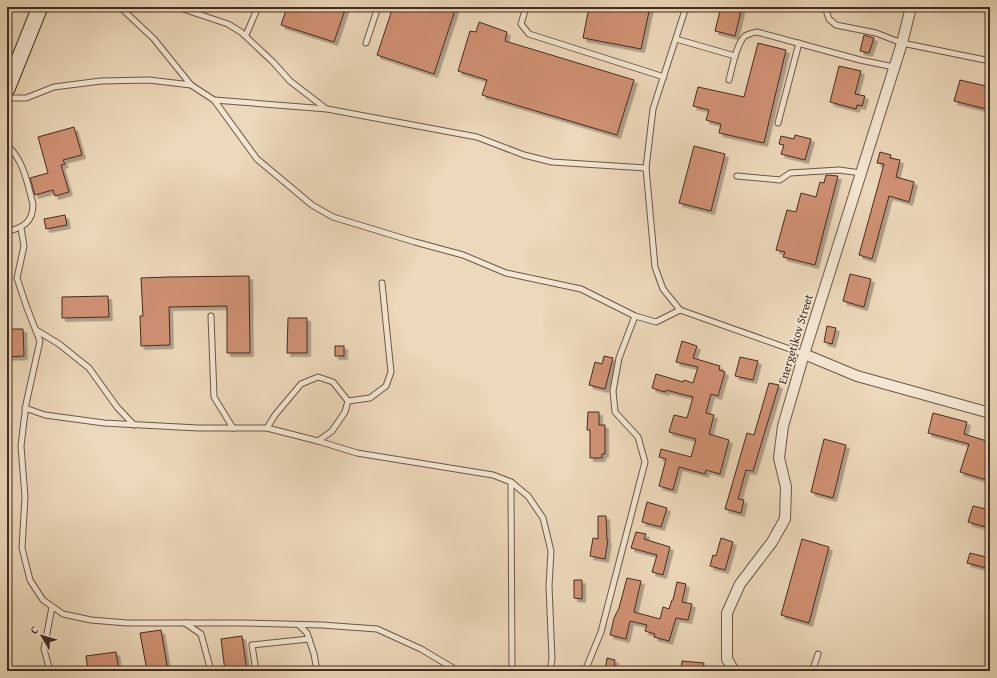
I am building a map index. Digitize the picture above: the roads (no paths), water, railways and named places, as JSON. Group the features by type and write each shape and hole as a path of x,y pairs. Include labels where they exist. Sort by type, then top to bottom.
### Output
{"main road":[{"path":"7,89 40,7"}],"street":[{"name":"Energetikov Street","path":"734,671 727,659 727,613 740,584 772,542 785,519 786,487 779,458 783,426 804,354 902,43 911,7"},
{"path":"804,354 857,376 990,413"}],"lane":[{"path":"120,7 154,39 191,85 214,100 257,159 312,205 333,217 463,255 506,272 581,289 635,316 656,322 680,310"},
{"path":"177,7 228,24 246,35 290,81 327,109"},
{"path":"246,35 258,7"},
{"path":"366,43 378,7"},
{"path":"526,7 521,24 529,34 664,77"},
{"path":"686,7 653,109 646,168 655,267 663,289 680,310 804,354"},
{"path":"825,7 829,19 836,25 876,33 902,43 990,61"},
{"path":"729,80 735,56 742,40 746,35 757,32 860,60 894,67"},
{"path":"676,39 735,56"},
{"path":"778,123 798,43"},
{"path":"7,98 26,98 54,87 101,81 149,80 191,85"},
{"path":"214,100 327,109 476,137 524,155 552,162 646,168"},
{"path":"7,145 14,152 23,167 33,204 31,215 25,225 7,232"},
{"path":"737,176 780,180 790,173 839,170 861,173"},
{"path":"20,228 24,246 18,278 40,341 25,408 21,446 25,497 22,548 30,580 43,600 63,614 91,620 127,623 184,622 377,629 421,649 458,671"},
{"path":"348,401 370,398 386,386 391,372 382,283"},
{"path":"211,316 214,397 233,428"},
{"path":"585,671 601,632 644,462 638,438 616,412 613,391 619,358 635,316"},
{"path":"36,330 59,344 89,368 117,407 134,425"},
{"path":"266,428 301,384 318,377 333,382 348,401"},
{"path":"318,441 332,431 345,412 348,401"},
{"path":"25,408 45,415 104,423 198,428 266,428 318,441 357,454 493,475 511,482 528,496 543,518 551,551 549,586 552,659 550,671"},
{"path":"511,482 512,671"},
{"path":"50,671 44,649 52,607"},
{"path":"184,622 201,634 211,671"},
{"path":"299,625 307,633 310,639 316,671"},
{"path":"256,671 252,645 310,639"},
{"path":"811,671 818,654"}]}
